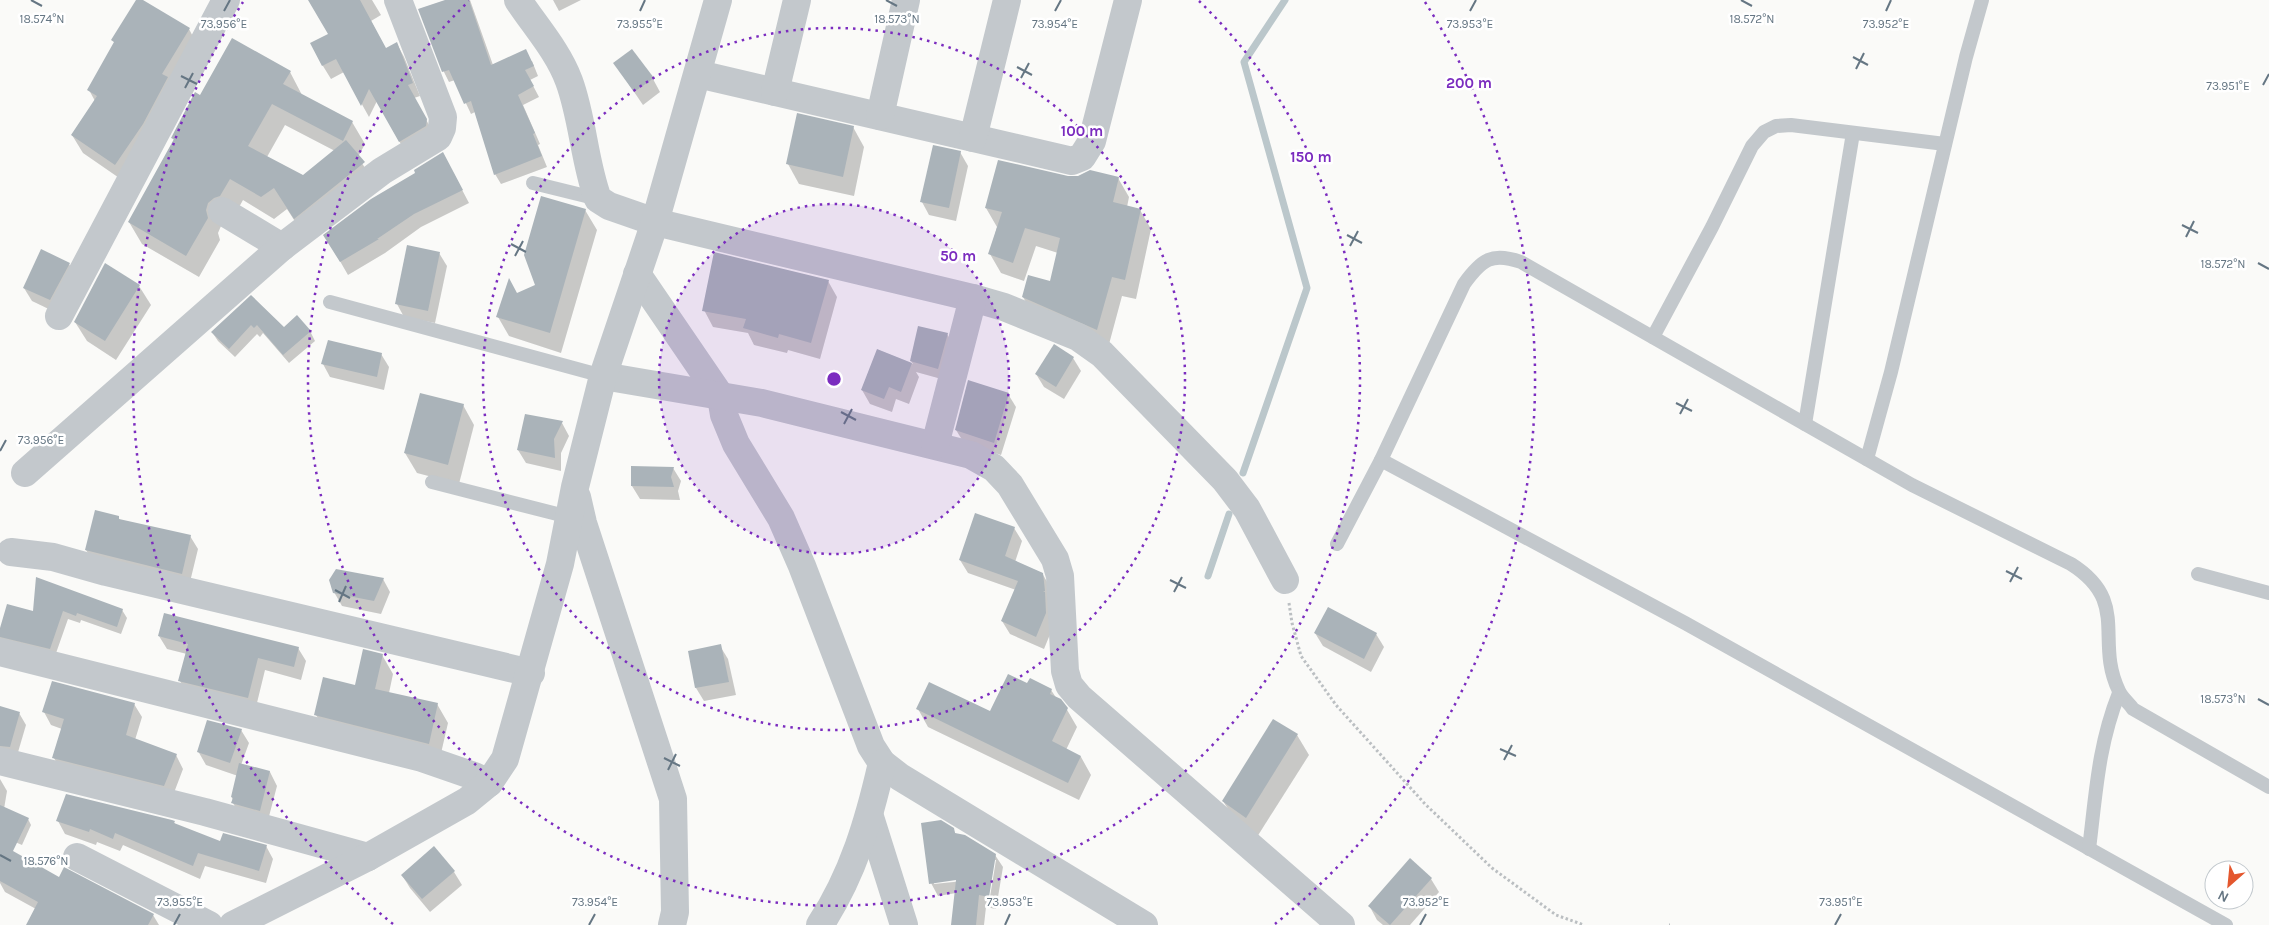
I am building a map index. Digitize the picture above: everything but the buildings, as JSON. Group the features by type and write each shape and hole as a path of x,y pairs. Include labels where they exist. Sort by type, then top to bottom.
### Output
{"street":[{"path":"59,316 226,0"},
{"path":"25,473 282,247 382,171 428,145 438,137 442,128 443,117 398,0"},
{"path":"518,0 558,58 568,79 576,102 598,199 609,206 655,222 973,298 1004,307 1078,337 1102,354 1225,480 1247,508 1285,580"},
{"path":"251,921 467,801 489,783 505,759 531,673 560,564 575,487 603,376 655,222 718,0"},
{"path":"775,92 797,0"},
{"path":"880,116 906,0"},
{"path":"973,138 1007,0"},
{"path":"698,74 1072,161 1082,157 1092,141 1128,0"},
{"path":"222,211 282,247"},
{"path":"637,274 721,397 724,415 736,444 781,518 871,746 882,763 900,777 1144,925"},
{"path":"935,446 973,298"},
{"path":"603,376 762,403 971,455 994,468 1010,485 1055,559 1060,576 1065,671 1069,685 1078,697 1341,925"},
{"path":"575,487 583,523 673,799 675,912 672,925"},
{"path":"11,552 53,557 119,575 531,673"},
{"path":"0,652 422,758 489,783"},
{"path":"0,761 205,812 368,857"},
{"path":"820,925 833,905 859,849 870,817 882,763"},
{"path":"870,817 904,925"},
{"path":"77,857 209,925"}],"lane":[{"path":"1867,459 1891,372 1945,144 1982,0"},
{"path":"1653,338 1712,227 1752,146 1764,132 1776,126 1792,125 1945,144"},
{"path":"1805,424 1853,133"},
{"path":"533,183 598,199"},
{"path":"1337,544 1381,460 1464,284 1475,268 1490,259 1503,256 1521,262 1912,485 2071,564 2088,575 2100,590 2106,605 2112,671 2119,693 2133,709 2269,788"},
{"path":"330,302 603,376"},
{"path":"1381,460 1686,623 2226,925"},
{"path":"432,482 569,517"},
{"path":"2198,574 2269,593"},
{"path":"2089,849 2100,752 2119,693"}],"path":[{"path":"1285,580 1292,623 1302,656 1336,705 1425,804 1492,868 1556,915 1584,925"}],"waterway":[{"path":"1243,473 1307,288 1244,62 1285,0"},
{"path":"1208,576 1229,514"}]}
